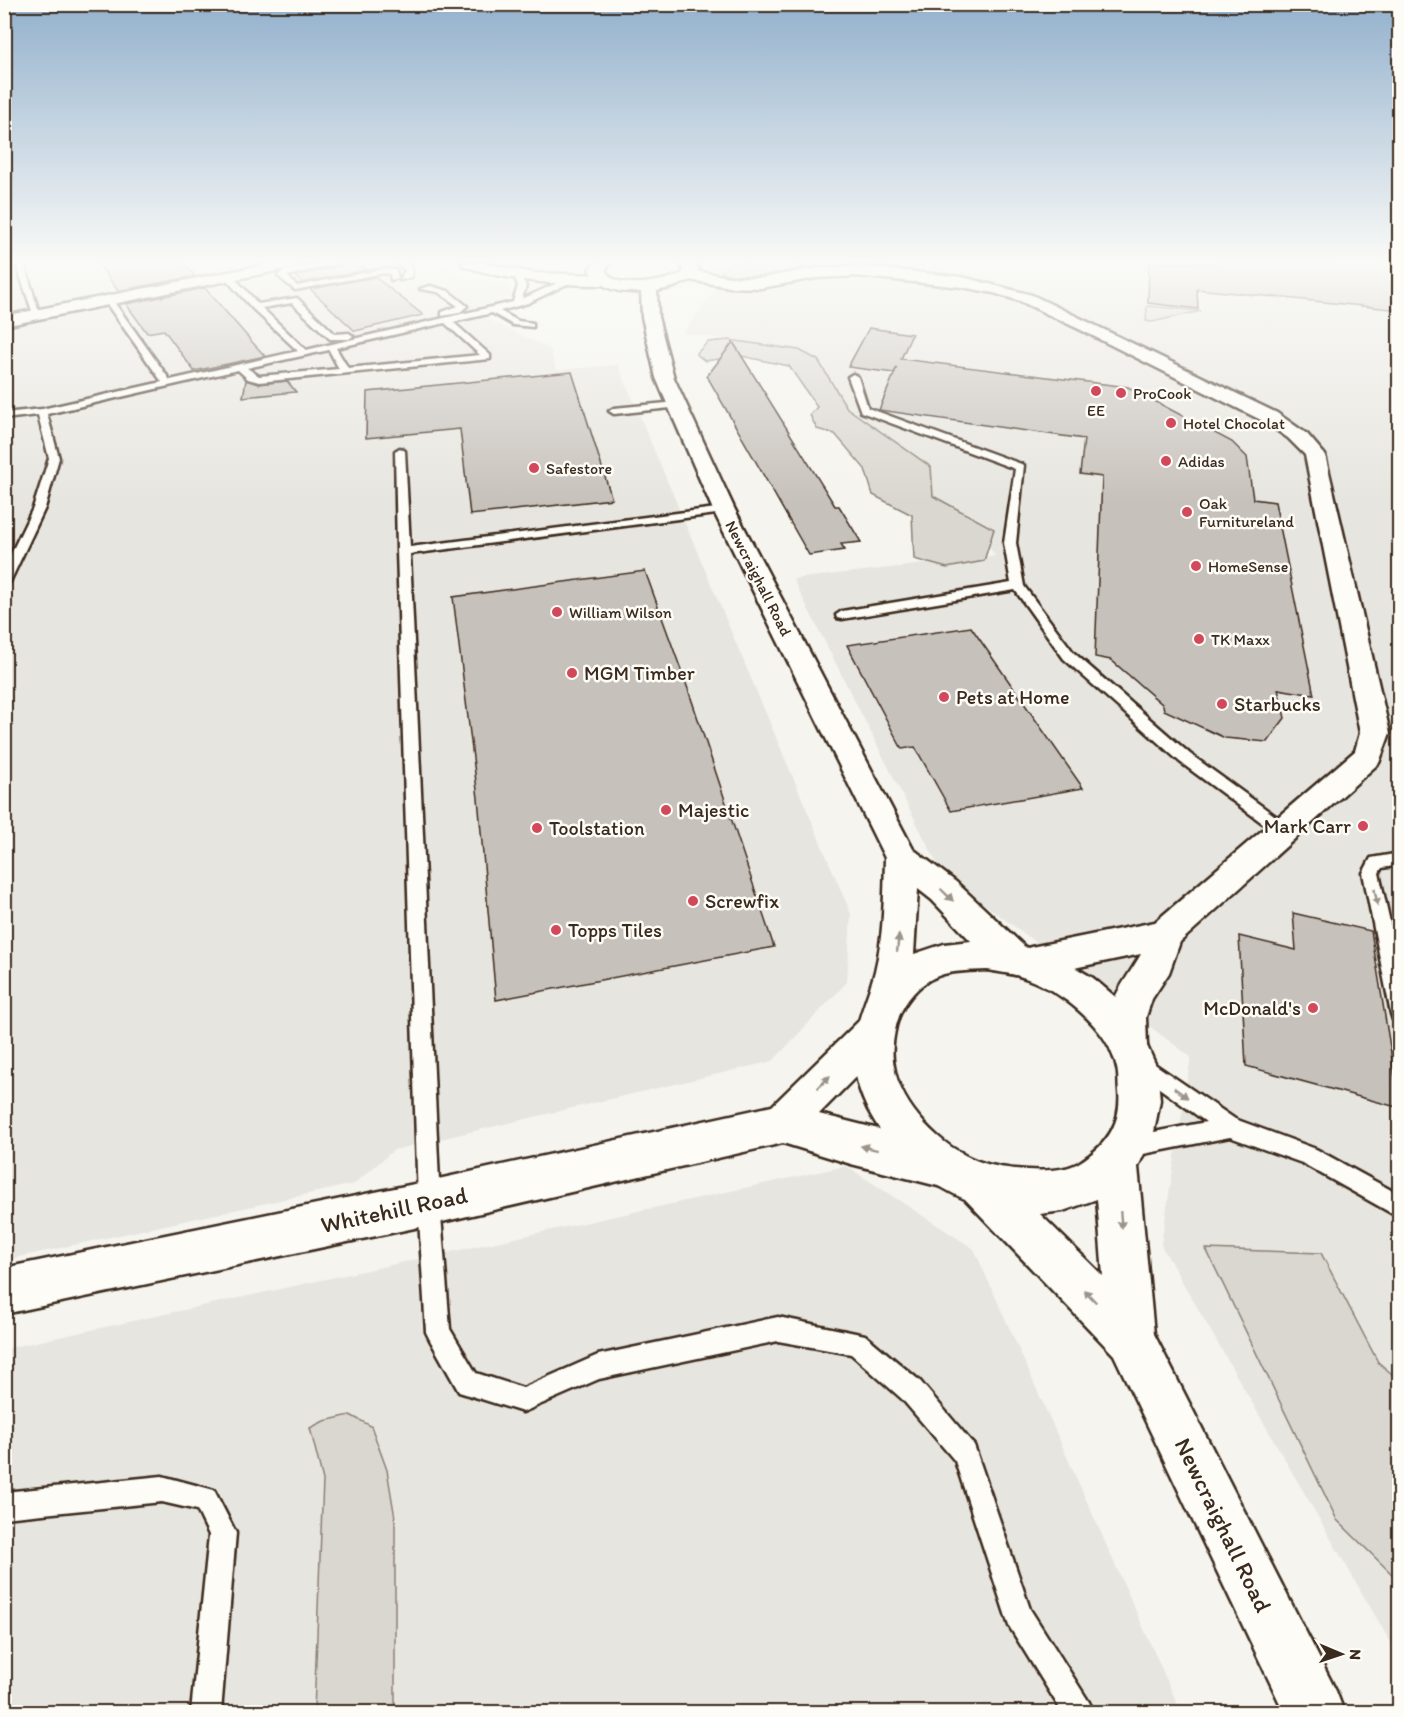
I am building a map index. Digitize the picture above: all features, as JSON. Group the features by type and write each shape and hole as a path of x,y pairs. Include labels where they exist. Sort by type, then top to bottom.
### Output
{"street":[{"name":"Newcraighall Road","path":"655,343 677,405 724,510 901,858 944,891 978,926 1022,960 1070,981 1104,1010 1131,1052 1141,1089 1139,1119 1122,1154 1090,1182 1057,1192 1019,1193 963,1175"},
{"path":"1022,960 1086,952 1165,934 1281,830 1341,783 1368,756 1375,733 1314,455 1306,443 1293,431 1270,417 1122,343"},
{"name":"Newcraighall Road","path":"901,858 900,918 896,958 880,1016 874,1067 887,1103 912,1138 963,1175 1131,1338 1310,1698"},
{"path":"1131,1052 1127,1017 1135,993 1156,962 1165,934"},
{"name":"Newcraighall Road","path":"880,1016 908,975 938,960 974,953 1022,960"},
{"path":"880,1016 783,1123 963,1175"},
{"name":"Whitehill Road","path":"4,1291 429,1203 783,1123"},
{"name":"Newcraighall Road","path":"1122,1154 1131,1338"}],"lane":[{"path":"139,343 167,382"},
{"path":"295,343 304,352"},
{"path":"4,416 42,412 340,343"},
{"path":"239,366 251,377 259,379 487,357 472,343"},
{"path":"331,345 345,371"},
{"path":"853,377 864,410 1020,466 1010,543 1018,586 1069,656 1185,758 1281,830"},
{"path":"614,411 677,405"},
{"path":"4,582 39,508 54,458 42,412"},
{"path":"400,451 429,1203 438,1332 468,1383 523,1400 598,1367 778,1329 856,1343 910,1390 965,1454 1019,1616 1079,1713"},
{"path":"403,551 724,510"},
{"path":"842,615 1018,586"},
{"path":"1400,859 1377,863 1371,873 1400,1014"},
{"path":"1131,1052 1230,1127 1309,1156 1400,1207"},
{"path":"1122,1154 1230,1127"},
{"path":"4,1505 162,1489 205,1499 223,1533 206,1713"}],"shaded area":[{"path":"5,343 538,343 550,349 556,370 618,365 851,914 847,982 773,1061 394,1150 354,1184 5,1260"},
{"path":"707,343 751,343 799,350 818,360 847,408 931,467 933,496 994,529 984,561 947,568 914,559 912,515 873,495 865,469 835,434 817,429 810,415 817,407 789,366 741,356 705,361 696,354"},
{"path":"752,343 1399,343 1399,1657 1161,1245 1191,1057 942,873 793,579 995,556 969,515 933,496 931,467 847,408 818,360 799,350"},
{"path":"846,1166 974,1249 1181,1712 5,1712 4,1349"},
{"path":"1206,1249 1321,1253 1378,1362 1399,1380 1399,1581 1337,1520"},
{"path":"350,1415 371,1426 387,1470 395,1518 395,1712 314,1712 323,1480 310,1428 324,1421"}],"building":[{"path":"174,343 254,343 265,356 194,371"},
{"path":"734,343 835,506 839,506 861,542 841,544 845,550 809,555 707,376"},
{"path":"861,343 908,343 901,359 1128,387 1232,442 1247,457 1253,499 1275,502 1314,695 1278,689 1285,718 1267,742 1225,738 1164,710 1163,705 1111,660 1095,657 1102,477 1080,474 1084,439 879,410 897,367 894,373 848,367"},
{"name":"Safestore","path":"572,372 612,499 470,515 460,429 366,438 367,392"},
{"path":"246,380 259,384 287,381 296,392 243,397"},
{"path":"645,571 688,689 774,947 496,1000 478,798 453,597"},
{"path":"971,627 1083,788 951,811 915,747 902,749 847,645"},
{"name":"McDonald's","path":"1293,913 1371,931 1400,1108 1246,1066 1239,936 1296,950"}],"place":[{"name":"EE","path":"1096,391"},
{"name":"ProCook","path":"1121,393"},
{"name":"Hotel Chocolat","path":"1171,423"},
{"name":"Adidas","path":"1166,461"},
{"name":"Safestore","path":"534,468"},
{"name":"Oak Furnitureland","path":"1187,512"},
{"name":"HomeSense","path":"1196,566"},
{"name":"William Wilson","path":"557,612"},
{"name":"TK Maxx","path":"1199,639"},
{"name":"MGM Timber","path":"572,673"},
{"name":"Pets at Home","path":"944,697"},
{"name":"Starbucks","path":"1222,704"},
{"name":"Majestic","path":"666,810"},
{"name":"Mark Carr","path":"1363,826"},
{"name":"Toolstation","path":"537,828"},
{"name":"Screwfix","path":"693,901"},
{"name":"Topps Tiles","path":"556,930"},
{"name":"McDonald's","path":"1313,1008"}]}
